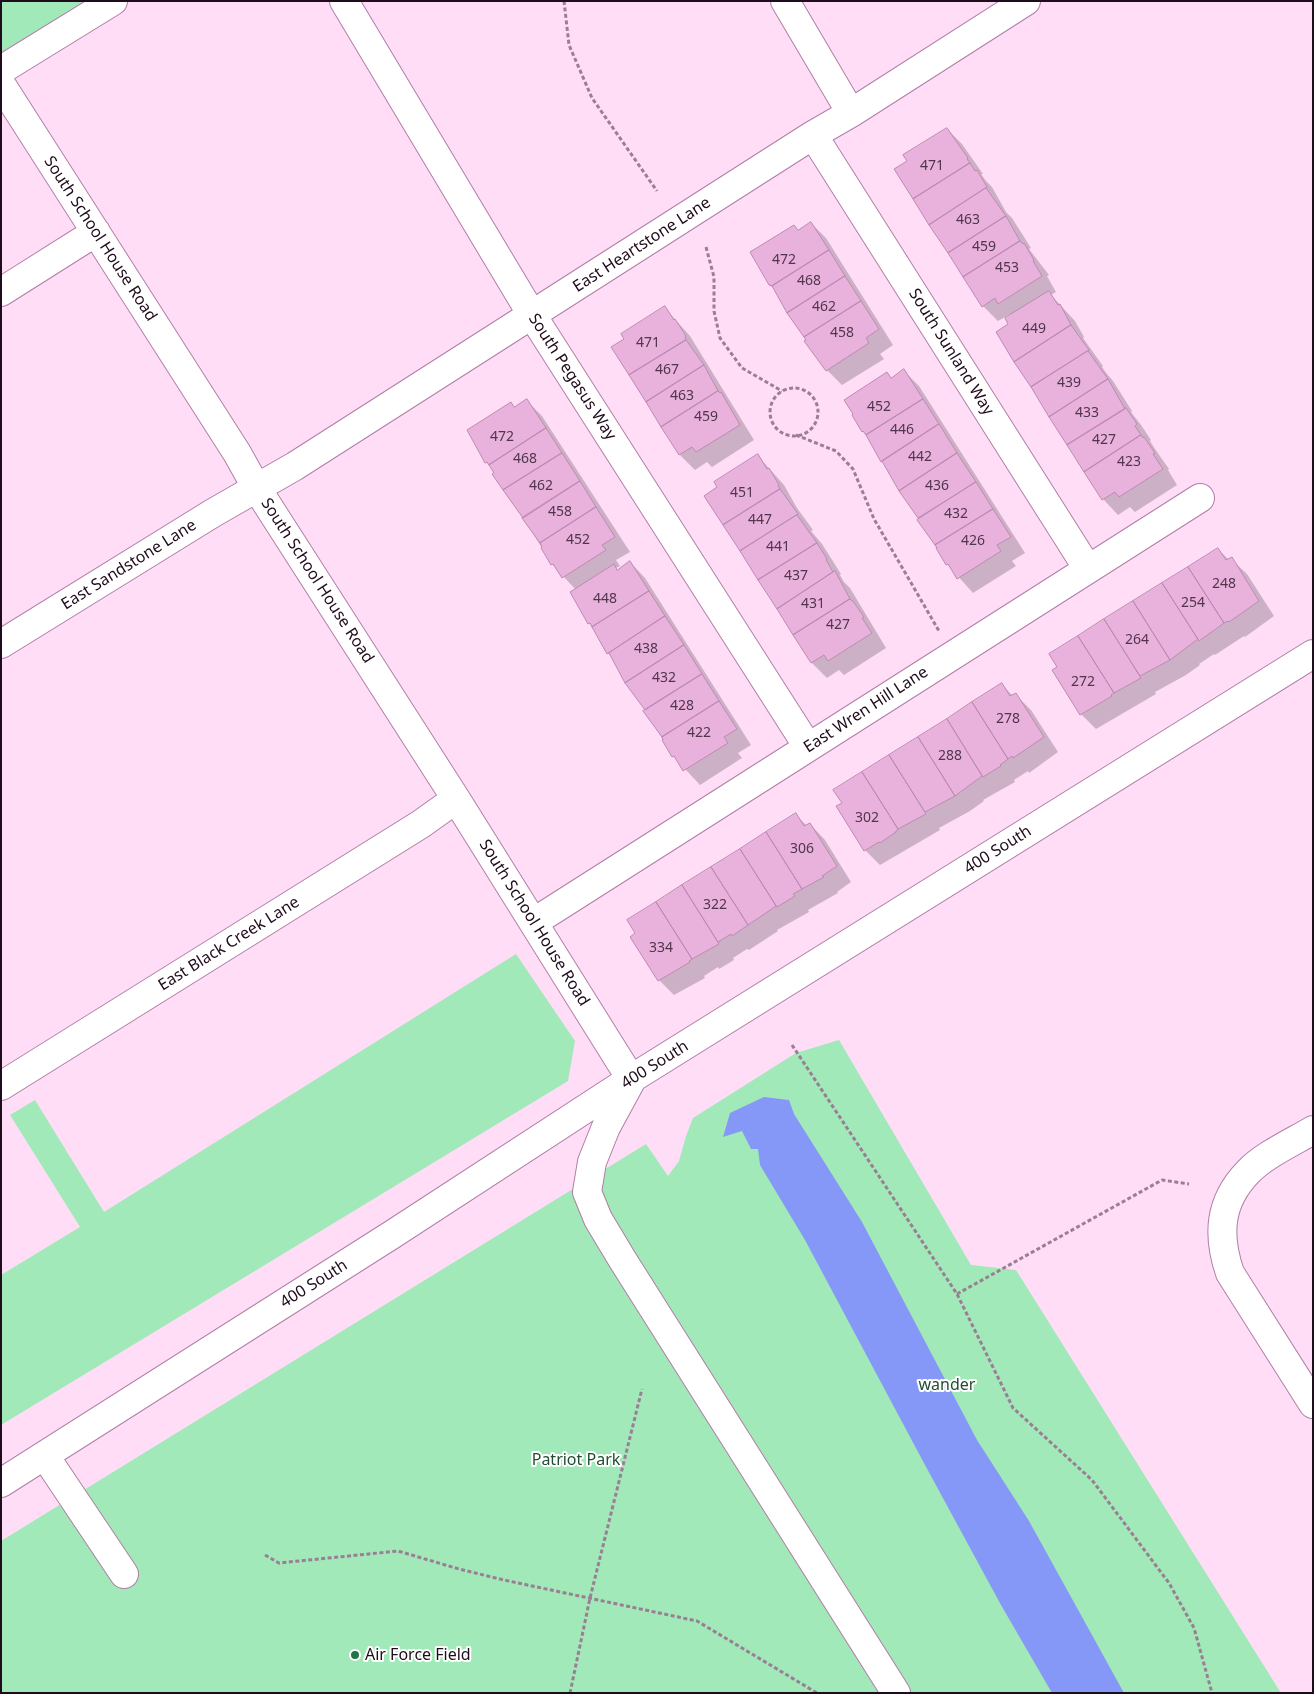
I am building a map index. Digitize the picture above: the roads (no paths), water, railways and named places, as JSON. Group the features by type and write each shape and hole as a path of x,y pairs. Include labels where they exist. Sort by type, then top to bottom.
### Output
{"street":[{"path":"1,70 113,1"},
{"name":"South Pegasus Way","path":"344,1 532,315 808,746"},
{"path":"784,1 851,113"},
{"name":"East Heartstone Lane","path":"256,487 295,466 1026,1"},
{"name":"South School House Road","path":"1,84 237,453 256,487 456,799 632,1079"},
{"name":"South Sunland Way","path":"813,135 1088,569"},
{"path":"1,292 96,232"},
{"name":"East Sandstone Lane","path":"1,644 256,487"},
{"name":"East Wren Hill Lane","path":"534,922 1200,498"},
{"name":"400 South","path":"1,1483 632,1079 1313,654"},
{"name":"East Black Creek Lane","path":"1,1086 421,824 456,799"},
{"path":"632,1079 602,1136 592,1162 587,1192 598,1218 896,1693"},
{"path":"1313,1130 1249,1171 1237,1186 1228,1203 1221,1238 1224,1256 1230,1273 1313,1404"},
{"path":"45,1456 124,1574"}],"water":[{"path":"764,1097 789,1100 794,1114 862,1222 977,1440 1029,1521 1124,1693 1052,1693 1001,1605 805,1240 760,1165 758,1149 751,1149 742,1131 723,1137 730,1113"}],"place":[{"name":"Air Force Field","path":"355,1655"}],"park label":[{"name":"wander","path":"947,1385"},
{"name":"Patriot Park","path":"576,1460"}]}
